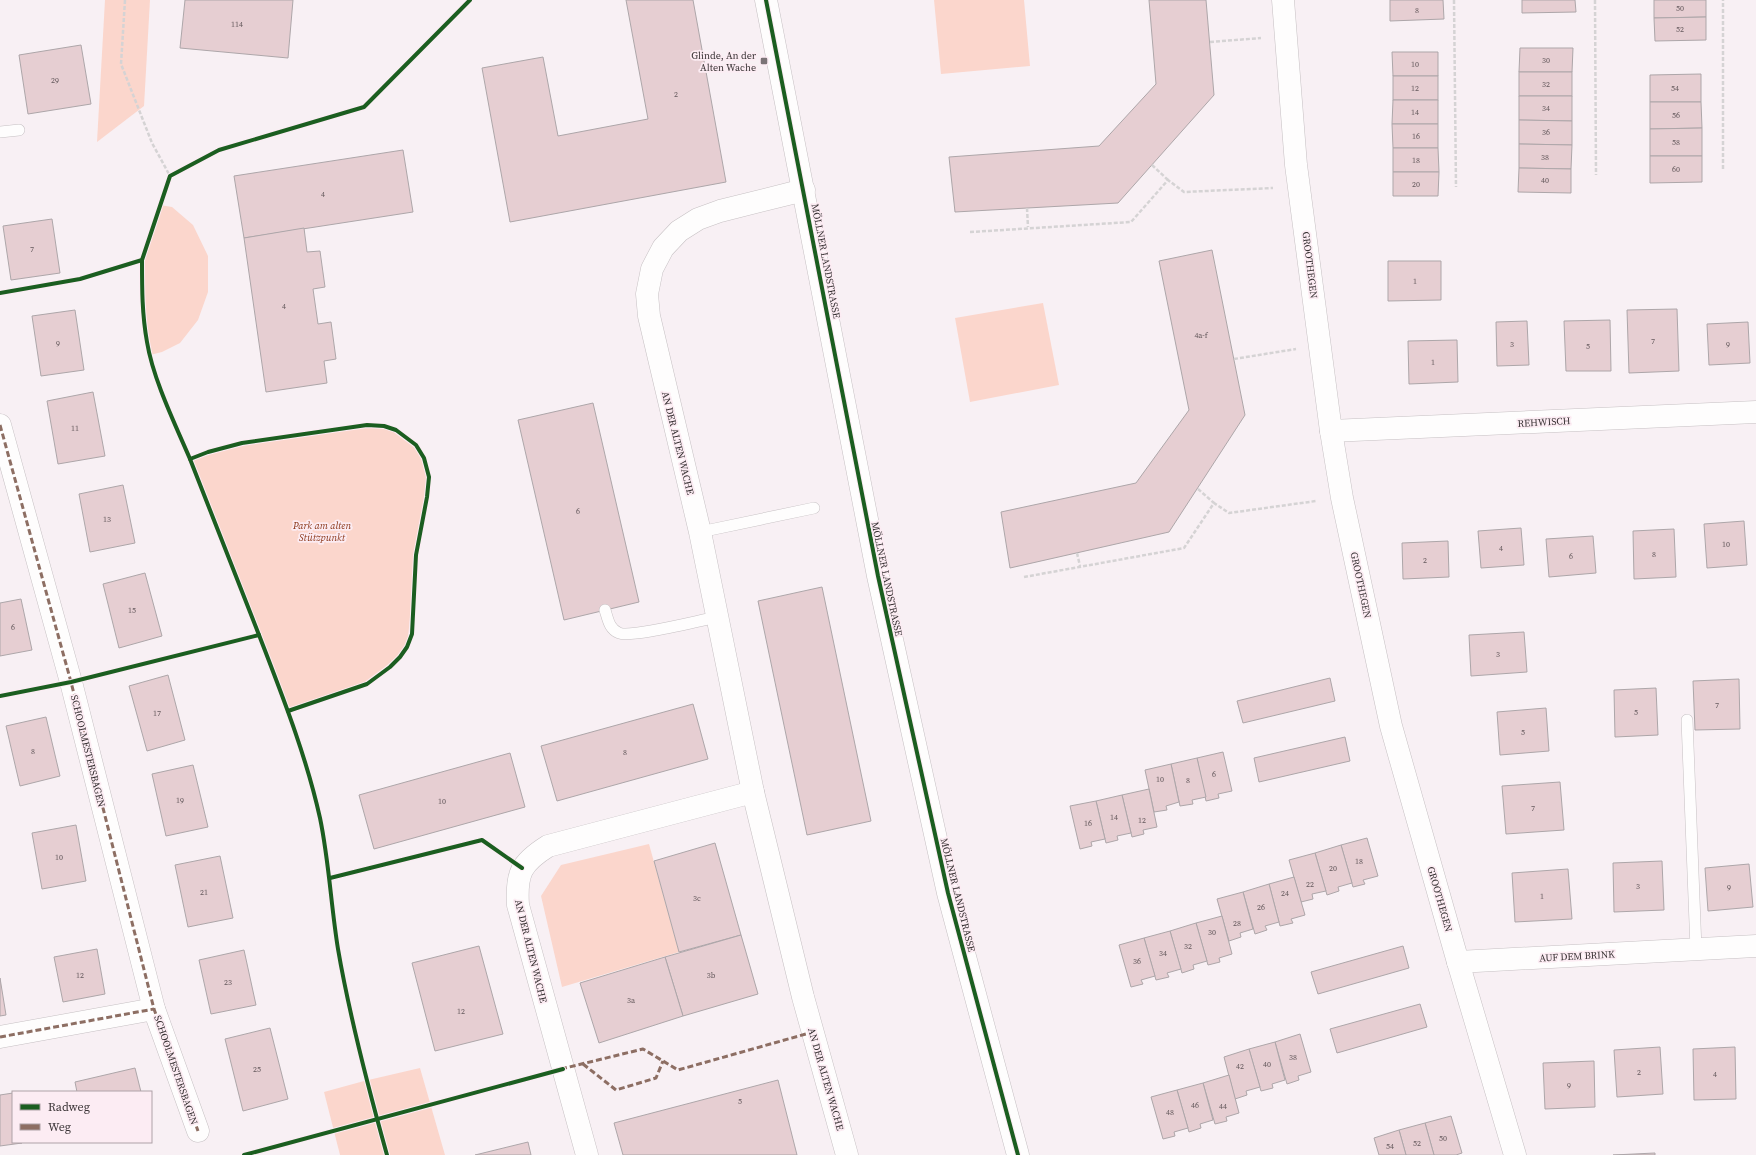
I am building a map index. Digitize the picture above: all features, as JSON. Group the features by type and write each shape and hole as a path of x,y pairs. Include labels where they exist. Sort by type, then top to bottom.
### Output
{"street":[{"name":"MÖLLNER LANDSTRASSE","path":"766,0 878,576 948,893 1018,1155"},
{"name":"GROOTHEGEN","path":"1283,0 1299,186 1331,432 1342,498 1391,726 1514,1155"},
{"name":"AN DER ALTEN WACHE","path":"804,190 720,211 698,219 679,232 663,248 652,269 647,294 649,316 700,532 753,792 803,997 847,1155"},
{"name":"REHWISCH","path":"1331,432 1756,412"},
{"name":"SCHOOLMESTERSBAGEN","path":"0,425 71,682 154,1009 198,1131"},
{"name":"AN DER ALTEN WACHE","path":"587,1155 518,905 517,886 522,868 533,856 548,846 753,792"},
{"name":"AUF DEM BRINK","path":"1458,962 1756,946"},
{"name":"SCHOOLMESTERSBAGEN","path":"0,1037 154,1009"}],"lane":[{"path":"0,132 19,130"},
{"path":"700,532 814,508"},
{"path":"605,610 610,627 620,633 636,634 718,617"},
{"path":"1687,720 1696,949"}],"path":[{"path":"125,0 121,64 152,143 170,176"},
{"path":"1454,0 1456,187"},
{"path":"1595,0 1596,175"},
{"path":"1723,0 1723,168"},
{"path":"1210,42 1286,37"},
{"path":"1152,165 1184,192 1299,186"},
{"path":"970,232 1028,227 1131,222 1168,180"},
{"path":"1026,208 1028,227"},
{"path":"1234,359 1320,345"},
{"path":"1198,489 1214,503 1229,512 1342,498"},
{"path":"1024,577 1184,548 1214,503"},
{"path":"1077,553 1080,566"}],"green space":[{"path":"105,0 150,0 144,106 97,142"},
{"path":"934,0 1024,0 1030,66 941,74"},
{"path":"160,205 172,207 193,225 208,256 208,292 198,320 180,343 162,352 150,355 145,333 140,283 145,247"},
{"path":"1043,303 1059,385 970,402 955,318"},
{"name":"Park am alten Stützpunkt","path":"367,425 396,430 416,445 429,477 417,550 407,647 367,684 288,711 190,459 242,443"},
{"path":"649,844 679,952 562,987 541,896 561,865"},
{"path":"420,1068 445,1155 340,1155 324,1092"}],"building":[{"path":"185,0 293,0 288,58 180,48"},
{"path":"626,0 693,0 726,182 510,222 482,68 543,57 558,136 648,119"},
{"path":"1149,0 1206,0 1214,95 1118,203 955,212 949,157 1099,146 1156,84"},
{"path":"1390,0 1443,0 1444,19 1390,21"},
{"path":"1522,0 1575,0 1576,12 1522,13"},
{"path":"1654,0 1706,0 1706,17 1654,18"},
{"path":"1706,17 1706,40 1655,41 1654,18"},
{"path":"81,45 91,104 28,114 19,55"},
{"path":"1520,48 1573,48 1572,72 1519,72"},
{"path":"1392,52 1438,52 1438,76 1393,76"},
{"path":"1519,72 1572,72 1572,96 1519,96"},
{"path":"1701,74 1701,102 1650,102 1650,75"},
{"path":"1393,76 1438,76 1438,100 1393,100"},
{"path":"1519,96 1572,96 1572,121 1519,120"},
{"path":"1393,100 1438,100 1438,124 1392,124"},
{"path":"1650,102 1701,102 1702,128 1650,129"},
{"path":"1519,120 1572,121 1572,145 1519,144"},
{"path":"1392,124 1438,124 1438,148 1393,148"},
{"path":"1702,128 1702,156 1650,156 1650,129"},
{"path":"1519,144 1572,145 1571,169 1519,168"},
{"path":"1393,148 1438,148 1439,172 1393,172"},
{"path":"403,150 413,212 244,238 234,176"},
{"path":"1650,156 1702,156 1702,182 1650,183"},
{"path":"1519,168 1571,169 1571,193 1518,192"},
{"path":"1393,172 1439,172 1438,196 1393,196"},
{"path":"52,219 60,273 11,280 3,226"},
{"path":"304,228 307,252 320,251 325,287 313,289 318,324 331,322 336,359 324,361 327,383 266,392 244,238"},
{"path":"1212,250 1245,415 1169,532 1010,568 1001,512 1136,483 1189,410 1159,261"},
{"path":"1388,261 1441,261 1441,300 1388,301"},
{"path":"1677,309 1679,371 1629,373 1627,310"},
{"path":"75,310 84,370 41,376 32,316"},
{"path":"1610,320 1611,371 1566,371 1564,321"},
{"path":"1527,321 1529,365 1497,366 1496,322"},
{"path":"1748,322 1750,363 1709,365 1707,324"},
{"path":"1457,340 1458,382 1409,384 1408,341"},
{"path":"93,392 105,456 58,464 47,401"},
{"path":"593,403 639,602 564,620 518,420"},
{"path":"123,485 135,543 90,552 79,494"},
{"path":"1744,521 1747,565 1707,568 1704,524"},
{"path":"1521,528 1524,565 1481,568 1478,531"},
{"path":"1674,529 1676,577 1634,579 1633,531"},
{"path":"1593,536 1596,573 1549,577 1546,539"},
{"path":"1448,541 1449,577 1403,579 1402,543"},
{"path":"145,573 162,636 119,648 103,584"},
{"path":"822,587 871,821 807,835 758,601"},
{"path":"21,599 32,650 0,656 0,603"},
{"path":"1524,632 1527,672 1471,676 1469,635"},
{"path":"168,675 185,740 147,751 129,686"},
{"path":"1330,678 1335,701 1243,723 1237,701"},
{"path":"1739,679 1740,729 1695,730 1693,681"},
{"path":"1656,688 1658,735 1615,737 1614,690"},
{"path":"693,704 708,759 557,801 541,746"},
{"path":"1546,708 1549,751 1500,755 1497,712"},
{"path":"46,717 60,776 20,786 6,726"},
{"path":"1345,737 1350,761 1259,782 1254,758"},
{"path":"1223,752 1232,791 1218,794 1219,798 1206,801 1197,758"},
{"path":"510,753 525,807 374,849 359,795"},
{"path":"1197,758 1206,797 1192,800 1193,804 1180,806 1171,764"},
{"path":"1171,764 1179,802 1166,806 1167,810 1154,812 1145,770"},
{"path":"193,765 208,827 166,836 152,774"},
{"path":"1560,782 1564,830 1506,834 1502,786"},
{"path":"1149,789 1157,827 1143,830 1144,834 1132,837 1122,795"},
{"path":"1122,795 1131,833 1117,836 1118,840 1106,843 1096,801"},
{"path":"1096,801 1105,839 1091,842 1092,846 1080,849 1070,806"},
{"path":"76,825 86,881 42,889 32,833"},
{"path":"1367,838 1378,876 1363,880 1365,884 1353,887 1341,845"},
{"path":"715,843 741,935 679,952 654,861"},
{"path":"1341,845 1352,883 1338,887 1339,891 1327,895 1315,853"},
{"path":"1315,853 1326,891 1312,894 1313,899 1301,902 1289,860"},
{"path":"220,856 233,918 188,927 175,865"},
{"path":"1662,861 1664,910 1614,912 1613,863"},
{"path":"1749,864 1753,907 1708,911 1705,868"},
{"path":"1568,869 1572,919 1515,922 1512,873"},
{"path":"1294,877 1305,915 1291,919 1293,923 1280,926 1269,884"},
{"path":"1269,884 1279,922 1265,926 1267,930 1255,934 1243,892"},
{"path":"1243,892 1253,929 1240,933 1241,937 1229,941 1217,899"},
{"path":"1222,916 1232,954 1219,958 1220,962 1208,965 1196,923"},
{"path":"1196,923 1207,961 1193,965 1194,969 1182,973 1170,931"},
{"path":"1170,931 1181,969 1167,973 1169,977 1156,980 1144,938"},
{"path":"741,935 758,994 683,1016 665,957"},
{"path":"1144,938 1155,976 1141,980 1143,984 1131,987 1119,945"},
{"path":"479,946 503,1034 435,1051 412,963"},
{"path":"1403,946 1409,968 1318,994 1311,972"},
{"path":"97,949 105,994 63,1002 54,957"},
{"path":"244,950 256,1005 211,1014 199,960"},
{"path":"665,957 683,1016 599,1043 580,983"},
{"path":"0,978 6,1015 0,1016"},
{"path":"1420,1004 1427,1027 1337,1053 1330,1029"},
{"path":"270,1028 288,1099 243,1111 225,1039"},
{"path":"1300,1034 1311,1072 1298,1076 1299,1080 1287,1084 1275,1042"},
{"path":"1275,1042 1285,1080 1272,1084 1273,1088 1261,1091 1249,1049"},
{"path":"1660,1047 1663,1094 1617,1097 1614,1050"},
{"path":"1735,1047 1736,1099 1694,1100 1693,1049"},
{"path":"1249,1049 1260,1087 1246,1091 1247,1095 1235,1099 1224,1057"},
{"path":"1594,1061 1595,1107 1545,1109 1543,1063"},
{"path":"135,1068 141,1091 77,1091 75,1082"},
{"path":"1229,1075 1239,1113 1226,1117 1227,1121 1215,1124 1203,1083"},
{"path":"778,1080 797,1155 623,1155 614,1123"},
{"path":"1203,1083 1213,1120 1200,1124 1201,1128 1189,1132 1177,1090"},
{"path":"1177,1090 1188,1128 1174,1132 1175,1136 1163,1139 1151,1097"},
{"path":"12,1093 12,1143 22,1143 0,1146 0,1095"},
{"path":"1451,1116 1462,1153 1456,1155 1434,1155 1425,1123"},
{"path":"1425,1123 1434,1155 1406,1155 1399,1130"},
{"path":"1399,1130 1406,1155 1379,1155 1374,1138"},
{"path":"528,1142 531,1155 475,1155"},
{"path":"1655,1153 1655,1155 1613,1155"}],"marked path":[{"path":"0,425 71,682 154,1009 198,1131"},
{"path":"0,1037 154,1009"},
{"path":"561,1069 643,1049 678,1070 813,1032"},
{"path":"583,1064 616,1090 656,1078 663,1061"}],"cycle path":[{"path":"0,293 80,279 142,260 170,176 219,150 364,107 470,0"},
{"path":"766,0 878,576 948,893 1018,1155"},
{"path":"142,260 143,311 145,332 150,356 159,386 190,459 208,452 242,443 367,425 384,426 396,430 416,445 424,458 429,477 427,497 416,555 412,634 407,647 390,667 367,684 288,711"},
{"path":"0,696 71,682 259,635 190,459"},
{"path":"259,635 293,725 308,771 320,818 328,867 338,949 348,1001 387,1155"},
{"path":"330,878 482,840 522,868"},
{"path":"244,1155 563,1069"}],"place":[{"name":"Glinde, An der Alten Wache","path":"764,61"}]}
